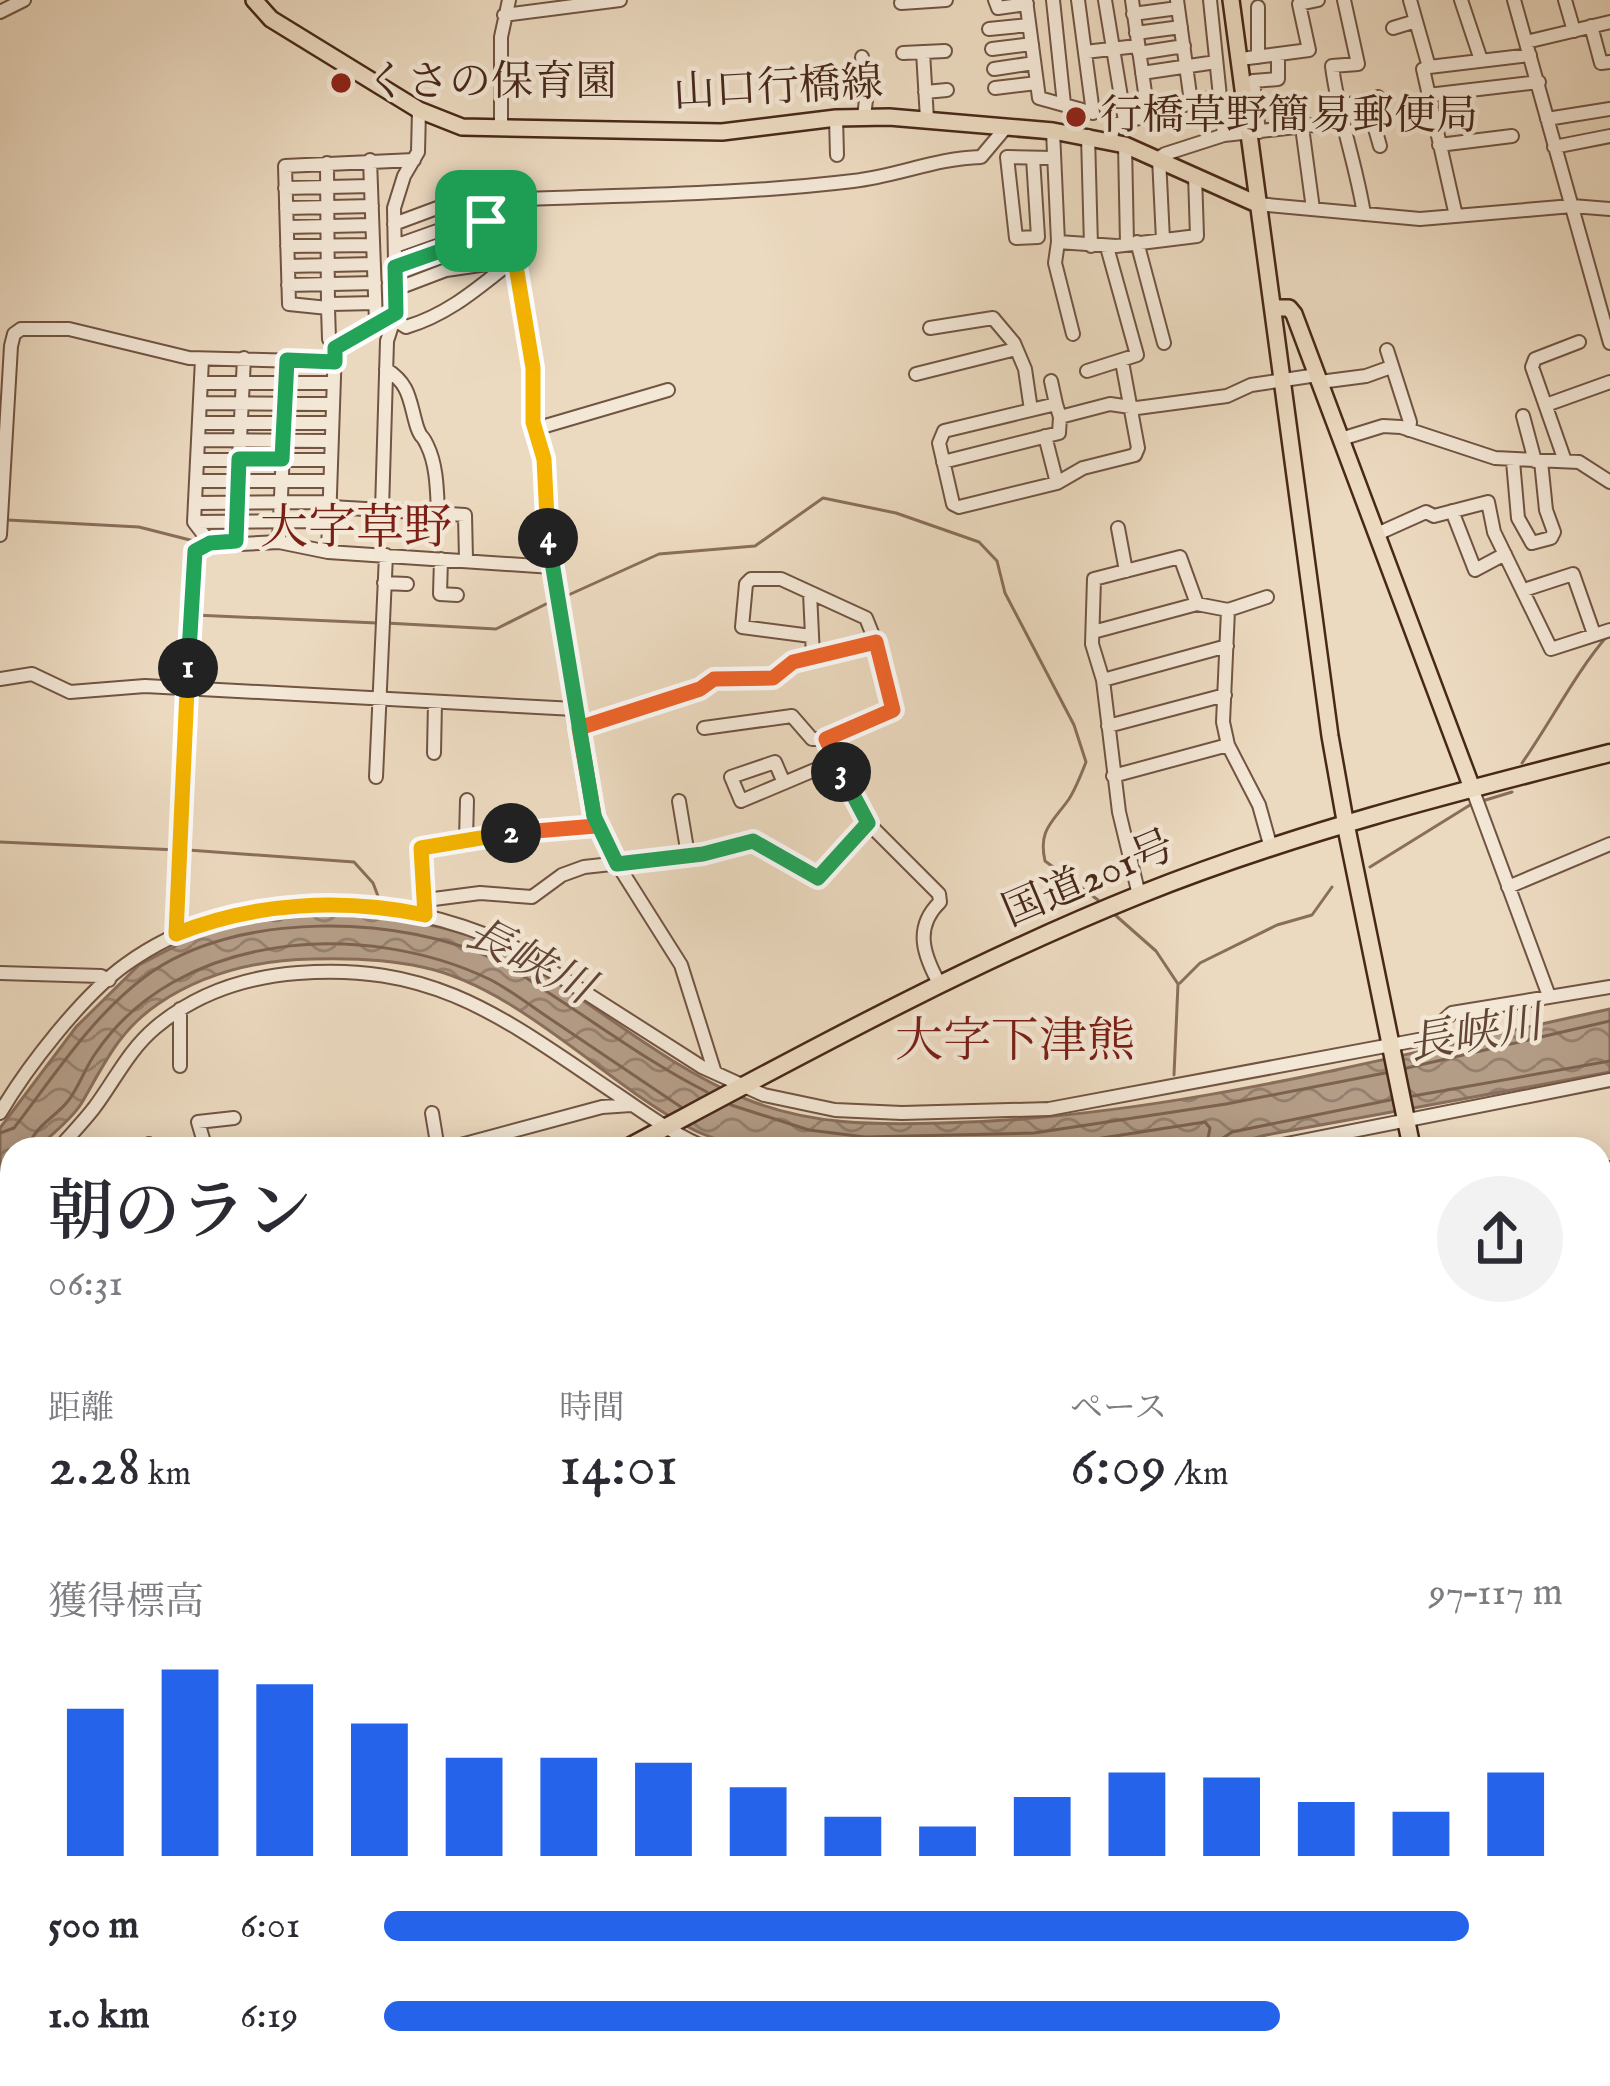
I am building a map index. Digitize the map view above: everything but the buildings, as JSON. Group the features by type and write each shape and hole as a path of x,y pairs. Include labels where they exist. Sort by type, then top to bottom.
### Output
{"highway":[{"name":"国道201号","path":"648,1137 940,985 1139,895 1271,848 1610,753"},
{"path":"1346,826 1409,1137"}],"main road":[{"name":"山口行橋線","path":"254,0 271,19 419,110 462,127 722,133 864,117 1059,131 1159,158 1257,205"},
{"path":"1231,0 1254,132 1257,205 1346,826"},
{"path":"1274,308 1292,309 1472,788"}],"street":[{"path":"0,12 24,0"},
{"path":"501,129 504,15 509,0"},
{"path":"504,15 620,0"},
{"path":"901,4 946,0"},
{"path":"995,0 998,8 1026,2 1039,98 1093,113 1078,0"},
{"path":"1053,0 1066,105 1054,158 1055,263 1072,334"},
{"path":"1106,0 1125,121"},
{"path":"1210,0 1224,135"},
{"path":"1258,7 1253,57 1310,50 1298,2 1318,0"},
{"path":"1344,0 1358,64 1332,66 1364,214"},
{"path":"1410,0 1429,67 1480,60 1610,22"},
{"path":"1461,0 1480,60"},
{"path":"1514,0 1610,343"},
{"path":"1565,0 1574,31"},
{"path":"1148,114 1133,7 1178,4 1191,103"},
{"path":"1393,28 1416,21"},
{"path":"989,29 1029,25"},
{"path":"1591,26 1600,63 1610,62"},
{"path":"1085,52 1137,44 1181,27"},
{"path":"992,49 1032,44"},
{"path":"1137,44 1184,46"},
{"path":"903,53 945,51"},
{"path":"923,52 927,119"},
{"path":"1254,132 1252,81 1278,79 1278,54"},
{"path":"862,57 867,92 864,117"},
{"path":"1142,73 1216,62"},
{"path":"994,69 1034,63"},
{"path":"1424,69 1456,216"},
{"path":"1428,95 1539,82"},
{"path":"994,88 1037,83"},
{"path":"925,92 947,90"},
{"path":"1164,343 1132,243 1114,125 1220,95"},
{"path":"1338,107 1373,98 1374,131 1380,146"},
{"path":"382,510 387,341 395,316 394,208 414,160 419,110"},
{"path":"1547,119 1610,110"},
{"path":"836,118 837,155"},
{"path":"1163,240 1159,158 1224,135 1341,122"},
{"path":"396,289 446,270 526,199 744,192 858,181 981,157 1007,126"},
{"path":"1302,127 1313,209"},
{"path":"1348,137 1374,131"},
{"path":"1088,136 1091,246"},
{"path":"1439,145 1512,136"},
{"path":"1554,147 1610,136"},
{"path":"1033,158 1038,237 1016,238 1007,158 1033,158 1054,158"},
{"path":"370,160 376,322"},
{"path":"375,303 289,304 285,166 414,160"},
{"path":"327,163 333,359 328,552"},
{"path":"1058,242 1107,247 1196,236 1195,175"},
{"path":"285,188 371,186"},
{"path":"394,224 464,198 486,236 487,281"},
{"path":"1257,205 1420,219 1571,206 1610,209"},
{"path":"286,208 372,206"},
{"path":"518,206 516,253 533,368 535,429 544,459 552,567 596,826 681,965 715,1073"},
{"path":"286,227 372,225"},
{"path":"395,267 517,227"},
{"path":"395,245 443,229 486,236 516,253"},
{"path":"287,246 373,244"},
{"path":"1088,371 1137,355 1107,247"},
{"path":"395,316 406,328 428,321 455,306 516,253"},
{"path":"288,266 374,264"},
{"path":"288,285 375,283"},
{"path":"0,535 4,382 14,334 21,328 69,329 202,359 333,359 376,322 395,316"},
{"path":"930,328 993,318 1016,349 1028,378 1031,410"},
{"path":"1565,461 1532,368 1535,358 1579,342"},
{"path":"916,374 1016,349"},
{"path":"1387,350 1409,430"},
{"path":"236,541 244,358"},
{"path":"202,359 194,522 210,543"},
{"path":"324,537 333,359"},
{"path":"279,542 287,360"},
{"path":"1123,367 1130,407 1137,453 1082,467 1057,483 959,507 953,504 939,443 944,431 1031,410 1110,404 1130,407 1226,397 1252,385 1366,376 1391,367"},
{"path":"386,368 402,379 410,393 434,471 438,513"},
{"path":"943,461 1059,433 1062,428 1052,381"},
{"path":"201,382 329,383"},
{"path":"1546,405 1610,382"},
{"path":"535,429 668,390"},
{"path":"200,403 328,404"},
{"path":"1513,460 1518,518 1527,541 1551,538 1554,532 1538,461 1523,416"},
{"path":"199,423 328,423"},
{"path":"1341,439 1383,426 1409,430 1476,454 1588,465 1610,482"},
{"path":"1045,436 1057,483"},
{"path":"198,440 327,441"},
{"path":"197,460 326,460"},
{"path":"196,481 326,481"},
{"path":"194,502 280,501 465,515 466,559"},
{"path":"1377,534 1426,512 1434,516 1487,502 1504,554 1551,649 1610,630"},
{"path":"1452,511 1475,570 1504,554"},
{"path":"194,522 324,521"},
{"path":"1118,528 1126,571"},
{"path":"176,934 195,551 210,543 279,542 328,552 552,567"},
{"path":"376,777 371,752 386,555"},
{"path":"1139,895 1113,776 1093,632 1094,579 1180,557 1197,604"},
{"path":"441,559 440,594 457,595"},
{"path":"1524,590 1573,574 1594,634"},
{"path":"704,728 792,716 812,739 826,739 893,710 866,618 781,579 751,579 746,584 742,627 811,635"},
{"path":"384,584 406,584"},
{"path":"810,593 813,656"},
{"path":"1093,632 1197,604 1228,610 1267,597"},
{"path":"1228,610 1223,722 1228,745 1259,805 1271,848"},
{"path":"579,728 700,689 714,679 773,678 787,665 876,642"},
{"path":"1103,680 1227,646"},
{"path":"0,679 32,674 70,692 116,687 575,709"},
{"path":"1108,726 1225,695"},
{"path":"434,753 435,702"},
{"path":"826,739 868,823 940,898 928,914 922,952 940,985"},
{"path":"1113,776 1228,745"},
{"path":"784,783 836,761"},
{"path":"1472,788 1550,996"},
{"path":"466,839 467,800"},
{"path":"675,808 688,855"},
{"path":"426,900 480,893 532,897 573,870 753,841 818,878 868,823"},
{"path":"425,915 421,848 596,826"},
{"path":"1508,886 1610,844"},
{"path":"0,1113 76,1011 136,957 210,920 325,904 425,915 483,932 514,946 737,1088 806,1106 860,1113 1049,1109 1423,1039 1452,1013 1610,987"},
{"path":"68,1137 141,1041 180,1010 260,977 340,971 445,989 489,1010 686,1137"},
{"path":"0,974 109,980"},
{"path":"180,1010 180,1066"},
{"path":"1326,1137 1405,1117 1610,1080"},
{"path":"488,1137 602,1107 633,1105"},
{"path":"432,1113 439,1137"},
{"path":"202,1137 198,1122 234,1118"}],"water":[{"path":"322,914 416,923 463,933 536,970 714,1084 770,1108 818,1119 942,1123 1111,1110 1278,1082 1610,1009 1610,1072 1259,1137 711,1137 661,1111 527,1015 458,978 381,961 292,960 213,976 176,993 132,1026 81,1104 49,1137 0,1137 0,1128 76,1027 139,965 195,936 253,922"}],"waterway":[{"path":"564,597 659,554 755,546 823,498 896,513 979,542 997,561 1005,593 1074,725 1086,762 1072,795 1045,834 1045,861 1098,900"},
{"path":"8,520 139,527 194,541 192,546"},
{"path":"386,623 496,629 550,602"},
{"path":"194,615 377,623"},
{"path":"1522,763 1608,635"},
{"path":"1479,802 1512,792"},
{"path":"1370,867 1470,805"},
{"path":"0,842 178,850"},
{"path":"188,850 354,862 373,883 381,904"},
{"path":"1180,983 1200,963 1277,925 1312,915 1332,887"},
{"path":"1114,914 1156,951 1178,984 1174,1075"}],"place":[{"name":"くさの保育園","path":"341,83"},
{"name":"行橋草野簡易郵便局","path":"1076,117"}],"district":[{"name":"大字草野","path":"356,530"},
{"name":"大字下津熊","path":"1015,1043"}],"route":[{"path":"486,221 486,207 518,206 516,266 533,368 533,422 544,459 552,567 585,770 596,826 617,864 703,854 753,841 818,878 868,823 826,739 893,710 876,642 793,662 773,678 714,679 700,689 579,728 596,826 525,831 421,848 425,915 325,904 210,920 176,934 195,551 210,543 236,541 239,459 282,459 287,360 335,362 335,348 396,313 395,267 443,250 486,242 486,221"}],"water label":[{"name":"長峡川","path":"529,962"},
{"name":"長峡川","path":"1475,1035"}]}
